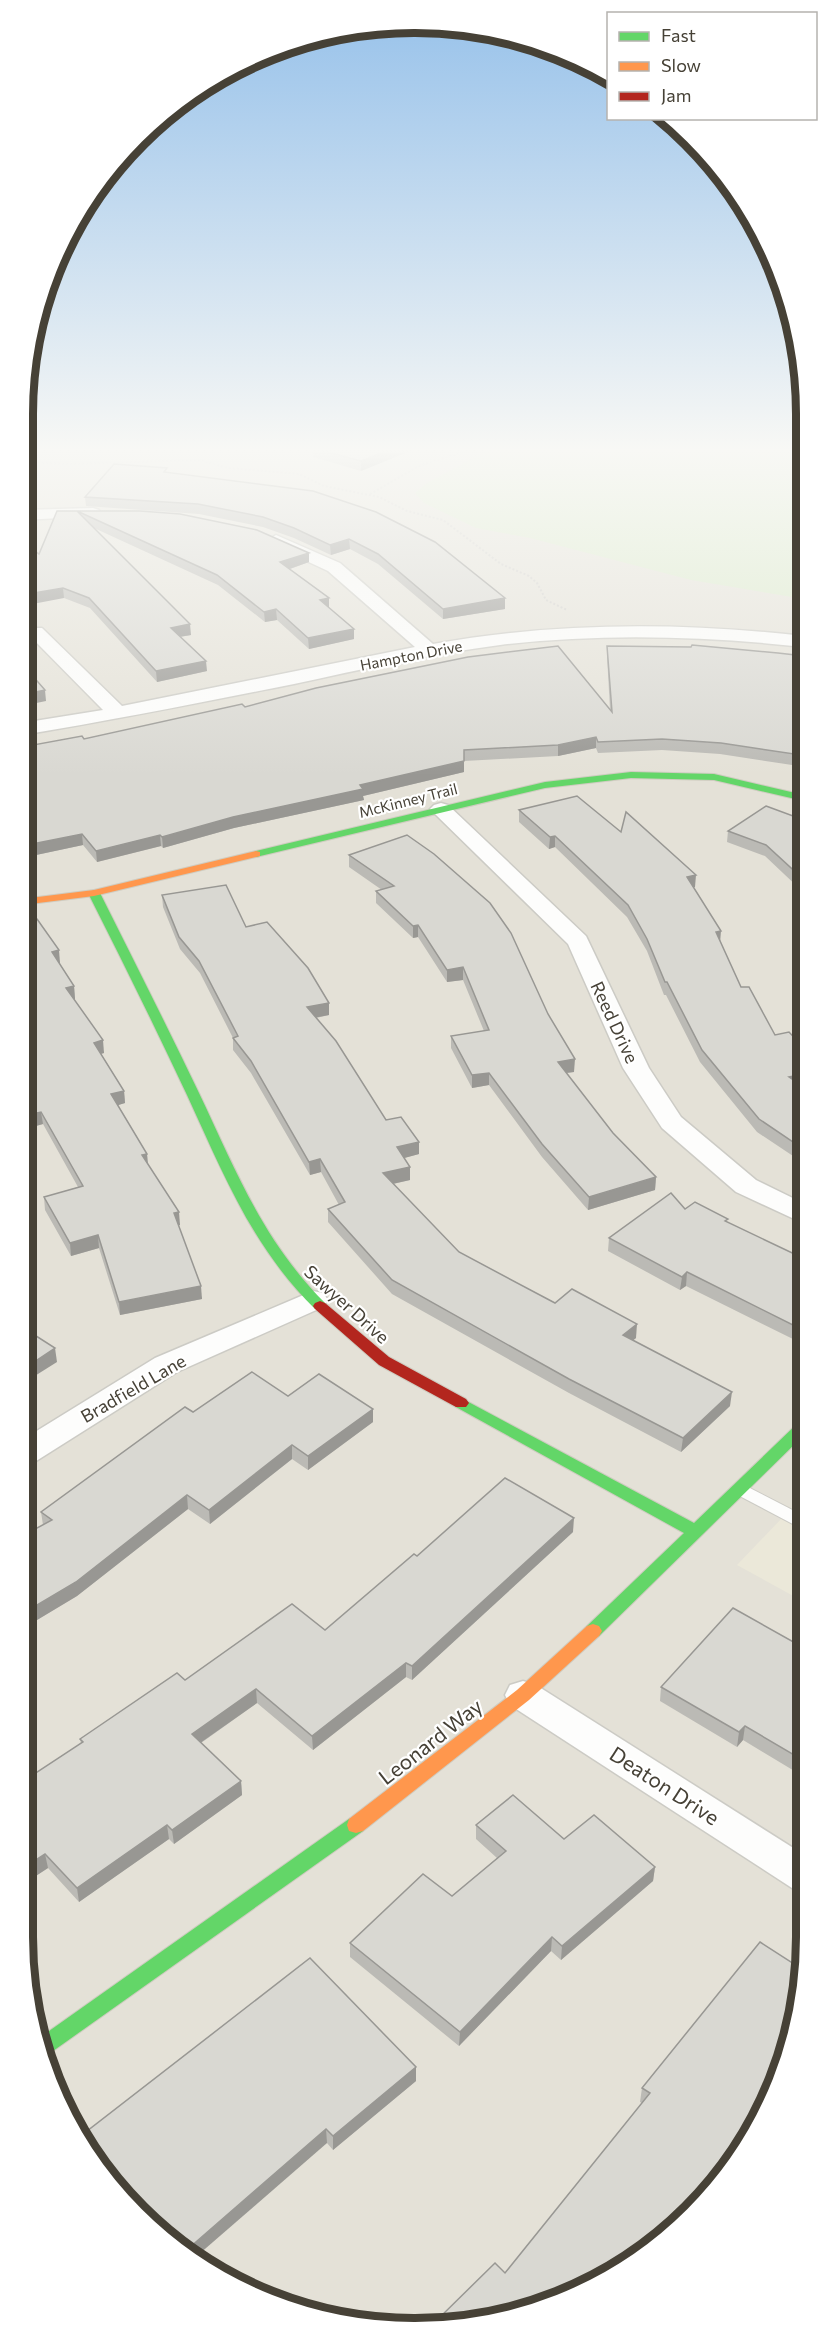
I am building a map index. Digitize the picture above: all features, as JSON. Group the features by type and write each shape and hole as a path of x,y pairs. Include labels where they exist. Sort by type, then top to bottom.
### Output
{"street":[{"path":"316,557 334,567 429,650"},
{"path":"36,632 119,714"},
{"name":"Hampton Drive","path":"33,727 119,714 429,650 489,640 588,633 698,633 796,641"},
{"name":"McKinney Trail","path":"33,901 94,893 545,784 631,774 714,777 796,796"},
{"name":"Reed Drive","path":"441,809 578,941 636,1068 671,1122 746,1186 796,1211"},
{"name":"Sawyer Drive","path":"94,893 143,989 247,1208 284,1270 312,1300 384,1361 694,1531"},
{"name":"Bradfield Lane","path":"33,1448 166,1365 312,1300"},
{"name":"Leonard Way","path":"49,2044 352,1828 523,1695 569,1654 796,1434"},
{"name":"Deaton Drive","path":"523,1695 796,1870"}],"lane":[{"path":"740,1489 796,1520"}],"path":[{"path":"491,557 501,564 529,576 537,583 546,600 580,616 588,633"}],"shaded area":[{"path":"33,557 796,557 795,1961 789,2011 776,2059 745,2127 712,2175 543,2296 489,2311 464,2315 414,2318 365,2315 316,2305 269,2289 224,2267 182,2239 145,2206 112,2169 84,2127 62,2082 40,2011 33,1936"},
{"path":"796,1503 796,1597 737,1565"}],"green space":[{"path":"602,557 796,557 796,598 691,580"}],"building":[{"path":"33,557 123,557 190,624 171,628 206,661 156,671 89,598 63,588 33,593"},
{"path":"177,557 297,557 280,562 329,598 320,600 354,629 308,638 276,609 264,612 217,575"},
{"path":"381,557 453,557 505,598 443,609"},
{"path":"692,645 796,655 796,750 794,754 721,743 662,739 598,742 596,737 558,745 464,750 464,761 360,785 363,789 233,817 162,837 160,835 96,851 82,834 33,844 33,745 82,736 84,739 242,704 245,707 316,688 468,657 558,646 612,712 607,646 691,647"},
{"path":"33,676 45,690 33,693"},
{"path":"577,796 621,832 626,812 696,875 687,877 721,931 716,932 741,987 749,987 775,1035 789,1032 796,1039 796,1076 789,1077 796,1082 796,1144 759,1119 702,1050 665,982 647,939 628,905 555,836 550,837 519,810"},
{"path":"766,806 796,817 796,873 766,845 728,831"},
{"path":"407,835 434,854 490,903 511,933 548,1014 575,1059 558,1062 613,1133 656,1177 589,1197 542,1144 489,1073 472,1075 451,1036 489,1030 463,967 447,970 418,925 413,926 376,891 394,886 349,855"},
{"path":"226,885 246,927 267,922 308,968 329,1003 307,1007 336,1041 386,1120 401,1117 419,1142 397,1147 410,1167 383,1173 459,1252 555,1303 572,1289 637,1324 623,1335 732,1392 683,1438 569,1379 392,1280 328,1209 345,1202 320,1159 309,1162 251,1061 233,1038 238,1036 199,961 179,937 162,895"},
{"path":"37,919 59,950 52,952 74,986 66,988 103,1040 94,1043 124,1091 111,1094 147,1154 142,1155 179,1212 174,1213 201,1286 119,1302 98,1235 70,1243 44,1197 83,1186 41,1112 33,1114 33,920"},
{"path":"671,1193 685,1209 695,1202 728,1219 725,1221 796,1255 796,1326 687,1272 682,1277 609,1238"},
{"path":"33,1334 55,1348 33,1363"},
{"path":"252,1372 288,1396 319,1374 373,1409 308,1456 292,1445 209,1510 187,1495 76,1582 33,1607 33,1530 52,1520 41,1512 185,1407 193,1412"},
{"path":"505,1478 574,1518 412,1666 406,1663 312,1736 256,1689 192,1734 241,1781 172,1830 167,1825 77,1888 45,1854 33,1862 33,1775 83,1742 80,1739 177,1673 185,1680 292,1604 325,1630 414,1554 417,1556"},
{"path":"733,1608 796,1643 796,1756 745,1726 739,1732 661,1687"},
{"path":"513,1795 564,1839 594,1815 655,1867 562,1946 552,1937 460,2032 350,1943 423,1874 452,1896 506,1851 476,1825"},
{"path":"760,1942 795,1964 789,2011 783,2035 757,2105 717,2169 684,2206 647,2239 583,2279 513,2305 489,2311 440,2317 495,2263 505,2273 650,2093 642,2088"},
{"path":"310,1958 416,2067 333,2136 326,2129 192,2246 163,2223 128,2188 87,2131"}],"traffic: fast":[{"path":"256,854 545,785 631,775 714,777 796,796"},
{"path":"94,893 248,1210 280,1262 320,1306"},
{"path":"461,1403 694,1531"},
{"path":"593,1631 796,1434"},
{"path":"49,2044 356,1825"}],"traffic: slow":[{"path":"33,901 94,893 256,854"},
{"path":"356,1825 523,1695 593,1631"}],"traffic: jam":[{"path":"320,1306 384,1361 461,1403"}]}
